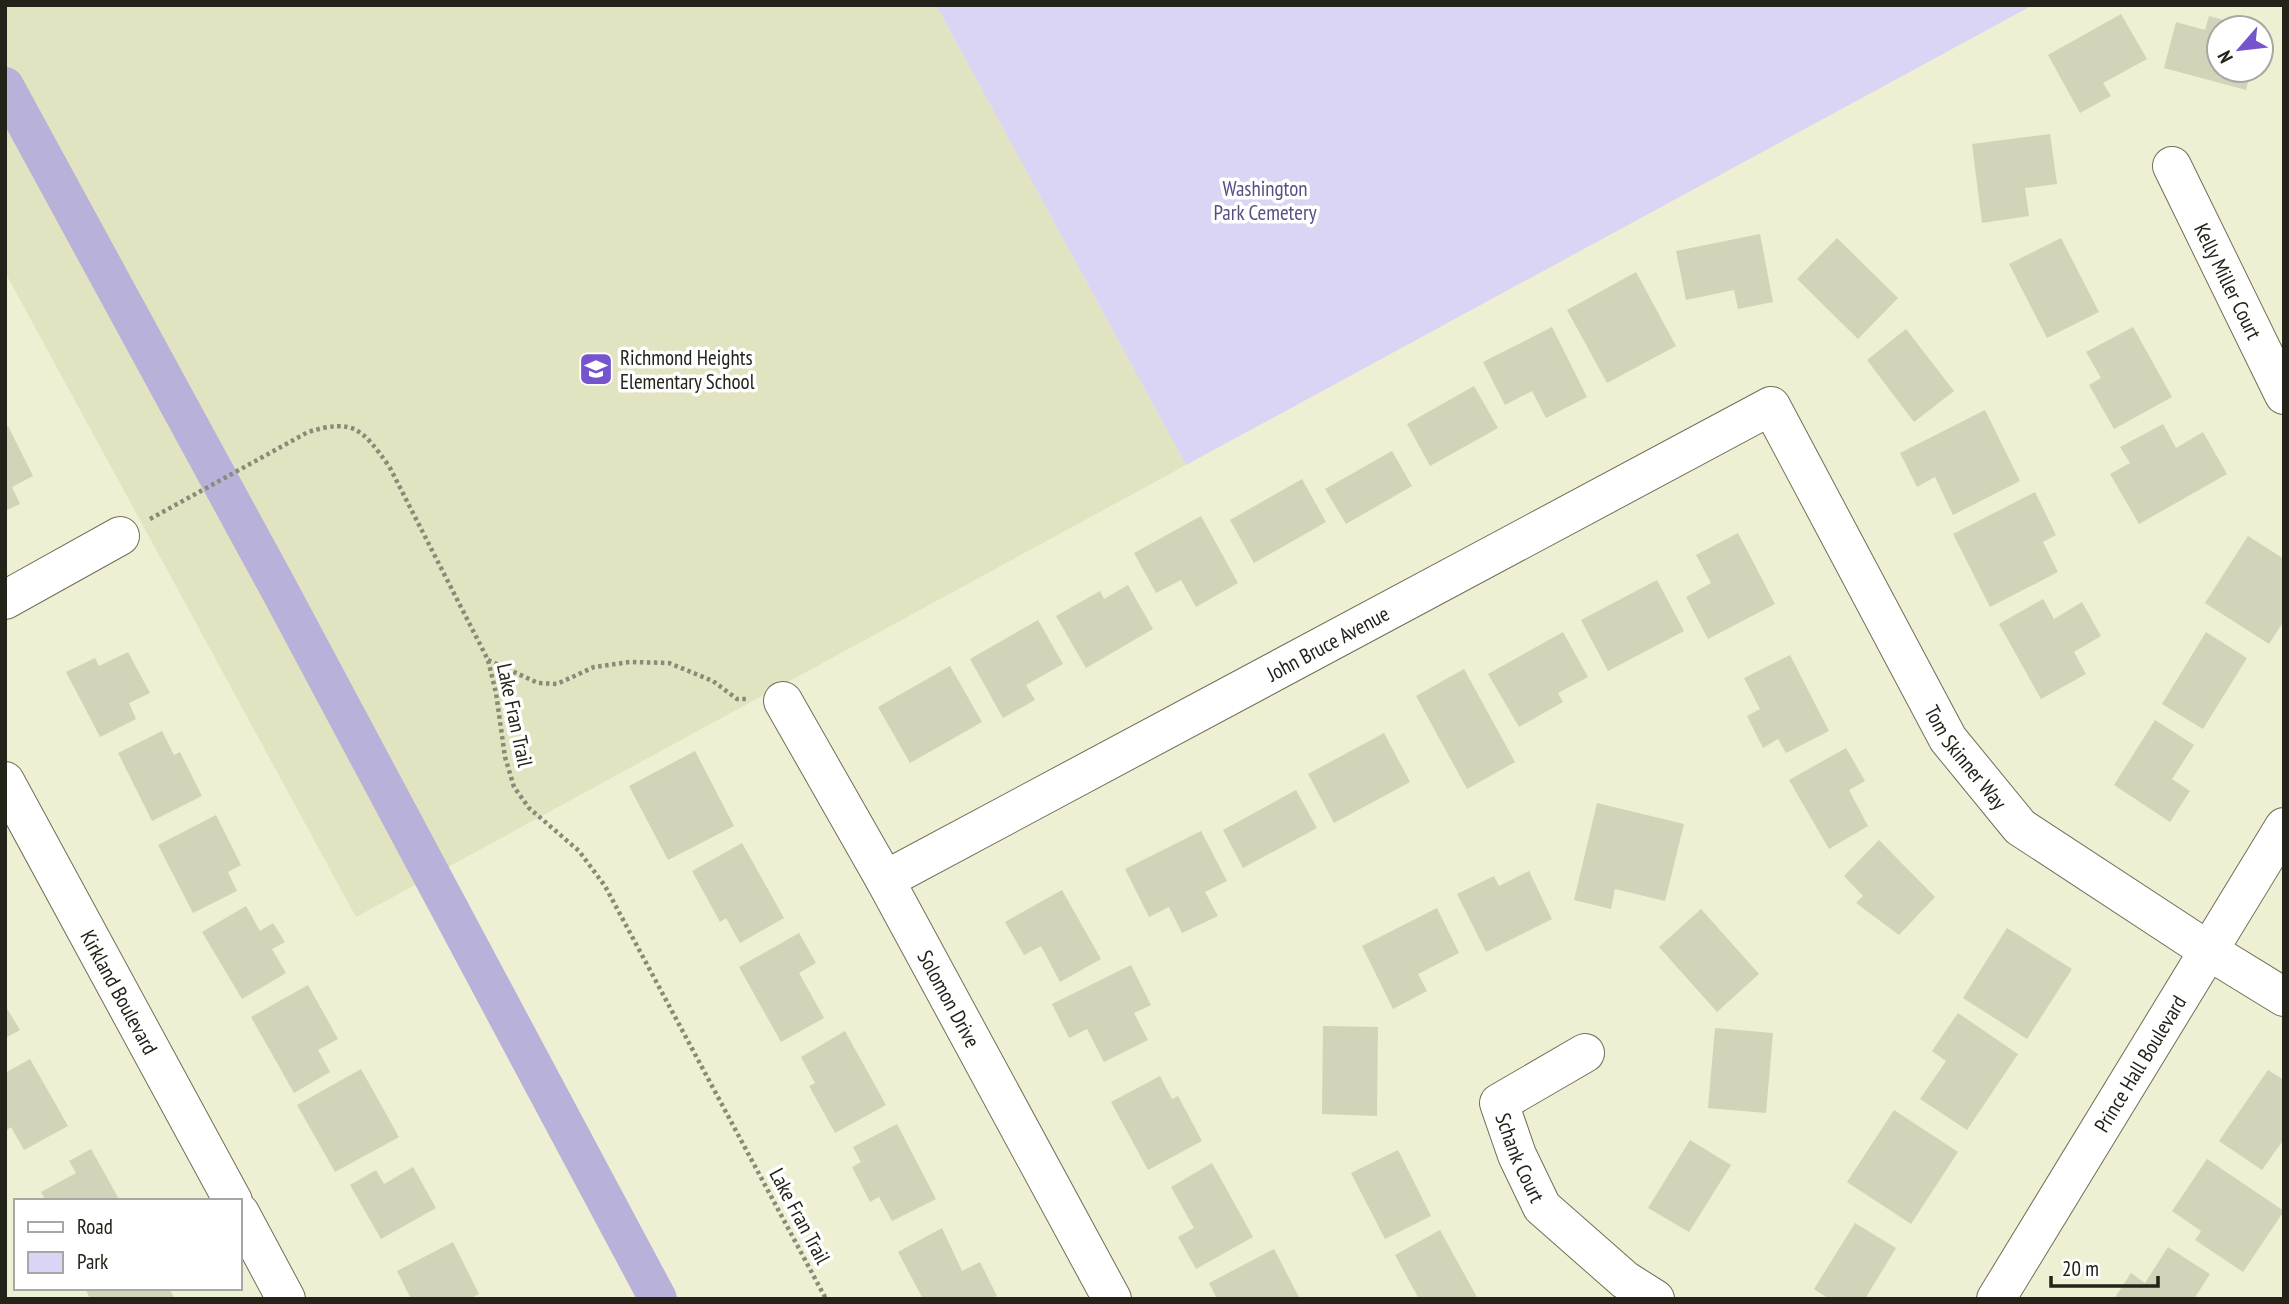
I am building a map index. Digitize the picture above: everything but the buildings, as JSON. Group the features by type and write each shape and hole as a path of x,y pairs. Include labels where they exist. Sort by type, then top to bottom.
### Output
{"street":[{"name":"Kelly Miller Court","path":"2172,166 2284,395"},
{"name":"John Bruce Avenue","path":"885,880 1771,406"},
{"name":"Tom Skinner Way","path":"1771,406 1948,739 2020,827 2284,997"},
{"path":"5,600 120,536"},
{"name":"Solomon Drive","path":"783,701 885,880 1112,1299"},
{"name":"Kirkland Boulevard","path":"5,782 232,1199"},
{"name":"Prince Hall Boulevard","path":"1996,1299 2284,827"},
{"name":"Schank Court","path":"1585,1053 1499,1102 1517,1155 1542,1207 1625,1280 1655,1299"},
{"path":"242,1217 286,1299"}],"path":[{"name":"Lake Fran Trail","path":"159,514 308,432 330,425 354,426 373,444 389,466 488,660 496,693 505,757 514,787 529,808 579,851 605,886 826,1299"},
{"path":"488,660 538,683 557,684 594,667 630,662 669,663 713,681 737,699 783,701"}],"shaded area":[{"name":"Richmond Heights Elementary School","path":"5,5 936,5 1186,465 356,917 5,272"}],"green space":[{"name":"Washington Park Cemetery","path":"936,5 2033,5 1186,465"}],"waterway":[{"path":"5,86 280,591 658,1299"}],"place":[{"name":"Richmond Heights Elementary School","path":"596,369"}]}
